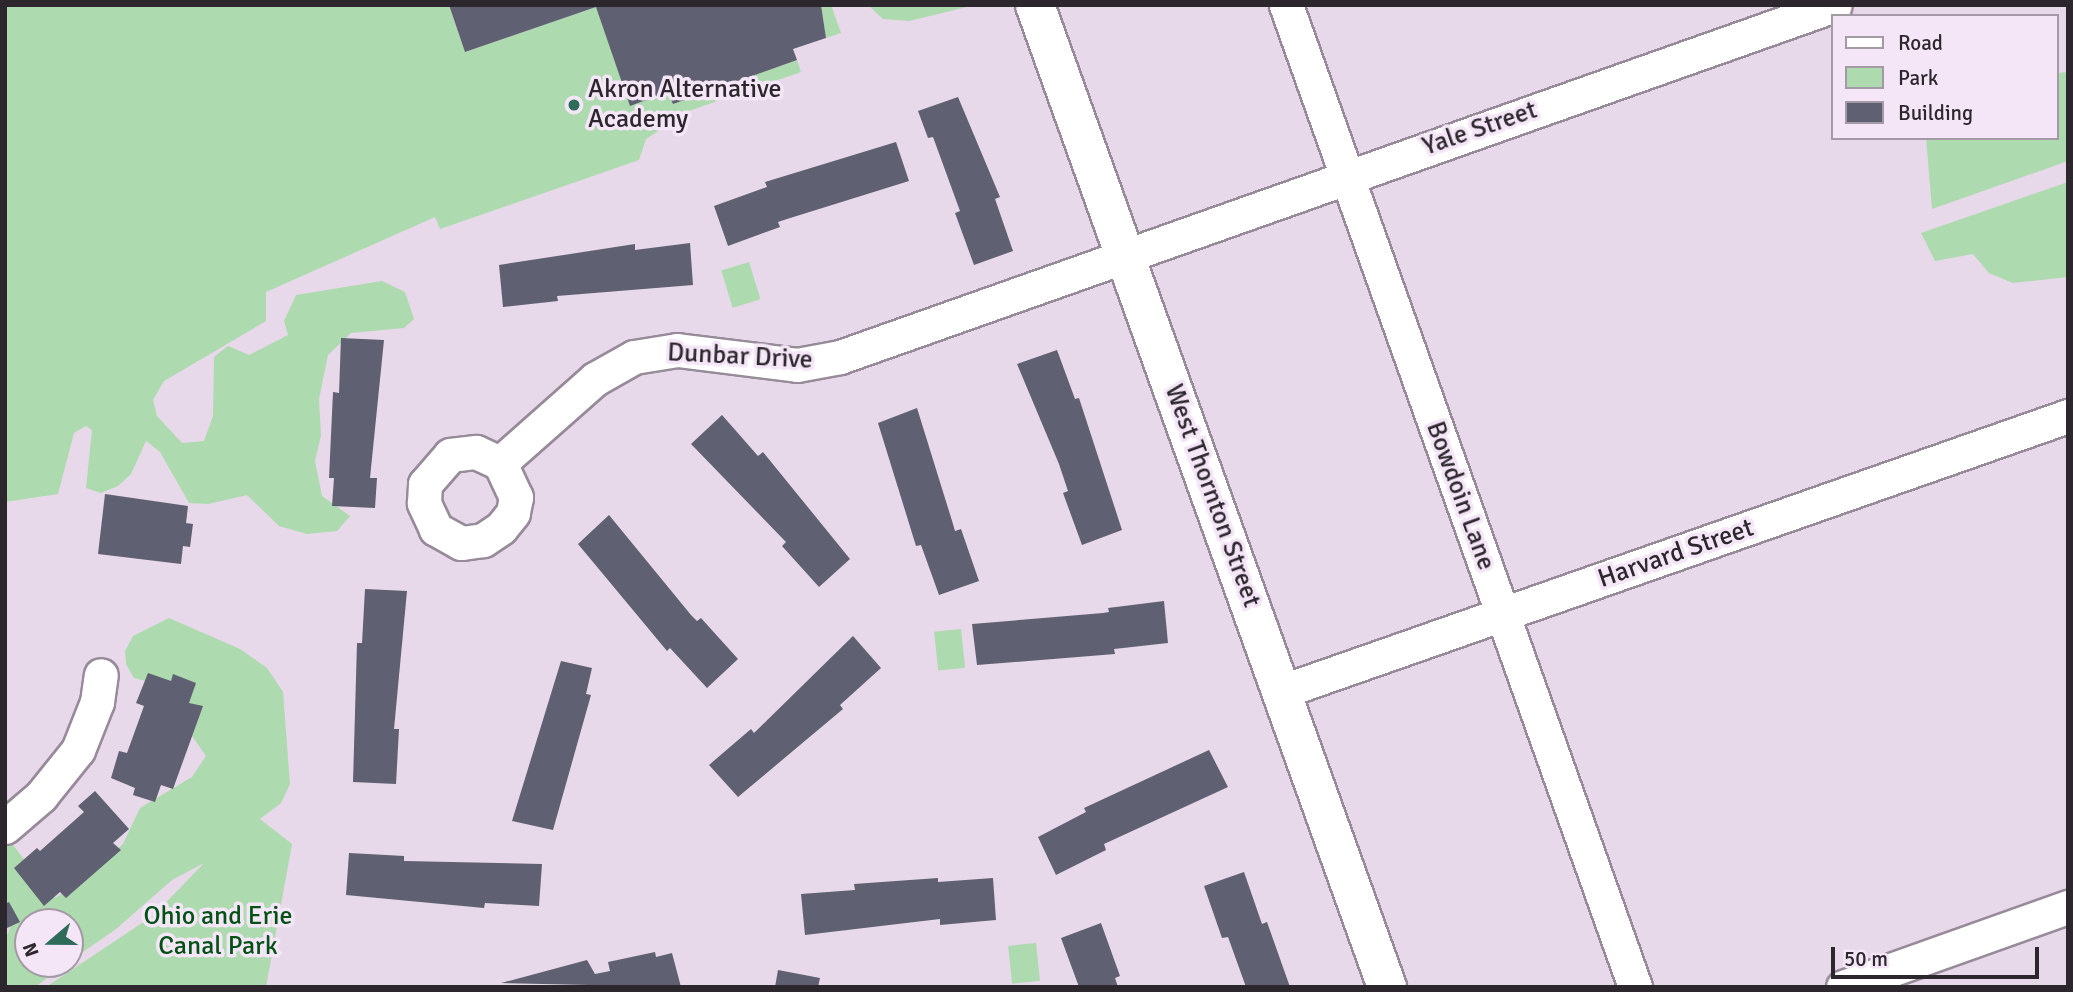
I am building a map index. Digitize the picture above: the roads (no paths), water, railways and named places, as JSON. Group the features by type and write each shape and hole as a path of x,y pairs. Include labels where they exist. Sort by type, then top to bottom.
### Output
{"main road":[{"name":"West Thornton Street","path":"1035,5 1387,987"}],"street":[{"name":"Bowdoin Lane","path":"1286,5 1635,987"},
{"name":"Yale Street","path":"1125,253 1835,5"},
{"name":"Dunbar Drive","path":"500,463 596,379 634,357 677,351 773,364 819,362 1125,253"},
{"name":"Harvard Street","path":"1283,691 2068,416"},
{"path":"5,827 41,796 78,750 97,702 101,675"},
{"path":"1843,987 2068,908"}],"place":[{"name":"Akron Alternative Academy","path":"574,105"}],"park label":[{"name":"Ohio and Erie Canal Park","path":"218,932"}]}
